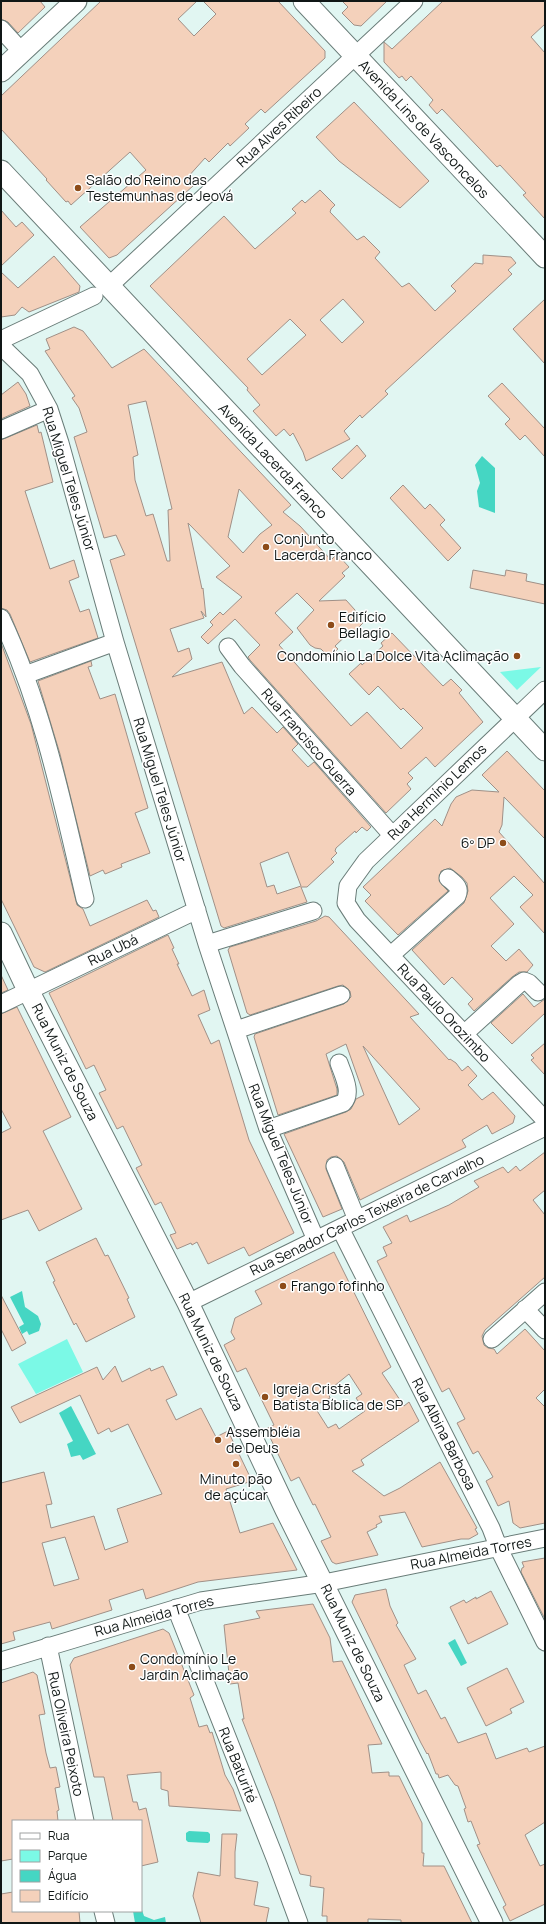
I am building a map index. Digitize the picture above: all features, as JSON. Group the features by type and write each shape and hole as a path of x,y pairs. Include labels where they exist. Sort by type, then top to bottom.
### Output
{"street":[{"path":"1,71 76,1"},
{"name":"Avenida Lins de Vasconcelos","path":"304,1 545,257"},
{"name":"Rua Alves Ribeiro","path":"1,340 102,291 414,1"},
{"path":"1,29 22,52"},
{"name":"Avenida Lacerda Franco","path":"1,171 102,291 516,718 545,750"},
{"name":"Rua Miguel Teles Júnior","path":"1,346 30,374 49,409 60,442 115,642 207,944 268,1129 316,1240"},
{"path":"1,430 49,409"},
{"path":"1,618 15,648 25,675 50,754 85,899"},
{"path":"25,675 115,642"},
{"name":"Rua Francisco Guerra","path":"228,647 242,666 392,835"},
{"name":"Rua Hermínio Lemos","path":"346,903 348,886 355,874 392,835 545,690"},
{"path":"391,955 457,896 459,891 458,887 448,878"},
{"name":"Rua Paulo Orozimbo","path":"346,903 357,920 545,1120"},
{"name":"Rua Ubá","path":"1,1004 197,910"},
{"path":"207,944 313,910"},
{"name":"Rua Muniz de Souza","path":"1,933 28,990 188,1303 286,1510 324,1583 492,1923"},
{"path":"464,1034 524,981 529,983 538,992"},
{"path":"236,1030 341,995"},
{"path":"268,1129 343,1103 347,1098 348,1093 339,1063"},
{"name":"Rua Senador Carlos Teixeira de Carvalho","path":"188,1303 545,1127"},
{"path":"336,1166 357,1220"},
{"name":"Rua Albina Barbosa","path":"340,1228 488,1521 499,1549 545,1642"},
{"path":"492,1339 545,1292"},
{"path":"525,1309 545,1330"},
{"name":"Rua Almeida Torres","path":"1,1661 201,1601 324,1583 499,1549 545,1538"},
{"name":"Rua Baturité","path":"176,1608 275,1858 299,1923"},
{"name":"Rua Oliveira Peixoto","path":"48,1646 84,1820"},
{"path":"103,1912 106,1923"}],"green space":[{"path":"541,667 517,690 500,672"},
{"path":"67,1339 83,1372 36,1394 18,1364"}],"water":[{"path":"482,456 495,468 495,513 479,507 477,491 480,483 475,465"},
{"path":"22,1291 25,1307 38,1316 41,1324 39,1331 29,1335 27,1331 22,1334 19,1327 24,1324 10,1297"},
{"path":"71,1406 96,1454 83,1460 80,1455 71,1457 67,1444 73,1441 59,1413"},
{"path":"455,1639 467,1663 461,1666 448,1643"},
{"path":"189,1831 208,1832 210,1834 210,1841 208,1843 188,1842 186,1840 186,1833"},
{"path":"142,1910 144,1916 154,1920 165,1917 166,1923 135,1923 133,1912 142,1912"}],"building":[{"path":"1,1 40,1 45,7 18,33 8,22 1,19"},
{"path":"101,1 197,1 178,19 194,36 216,14 203,1 278,1 325,51 325,58 265,113 261,109 245,124 249,128 230,146 228,143 209,162 205,158 187,178 194,185 117,255 109,258 80,227 146,170 130,152 71,205 68,201 66,202 1,129 1,96"},
{"path":"342,1 387,1 361,26 354,25 342,13 348,7"},
{"path":"443,1 545,1 545,24 531,37 545,53 545,219 523,195 526,193 500,165 497,167 442,109 437,114 429,105 433,100 411,76 406,81 402,76 399,78 384,62 384,42 392,49"},
{"path":"354,102 429,181 400,208 339,161 316,137"},
{"path":"320,190 335,205 330,212 357,240 364,236 380,252 375,258 402,287 409,283 435,311 456,291 451,286 475,263 483,264 483,255 511,257 516,263 508,270 512,274 385,391 388,394 362,418 360,415 344,431 350,439 306,461 293,433 290,436 284,429 276,436 253,411 260,405 247,390 248,388 150,286 224,216 255,249 296,213 292,209 302,200 305,203","holes":["343,299 364,322 342,343 320,320","290,319 306,335 262,375 247,359"]},
{"path":"1,210 16,227 22,222 34,235 1,266"},
{"path":"54,256 80,286 79,292 29,312 22,307 15,315 1,317 1,272 18,288"},
{"path":"545,299 545,364 513,329"},
{"path":"74,327 83,331 112,368 144,349 291,505 283,512 300,526 331,560 337,554 349,567 342,573 345,576 319,601 346,600 355,610 355,616 363,623 354,632 353,629 335,646 338,649 329,657 321,649 310,645 297,628 314,610 297,593 275,613 293,632 279,645 351,726 367,712 401,749 423,728 403,708 401,710 378,686 369,695 349,674 361,663 362,665 383,646 381,643 392,633 443,686 451,679 462,690 459,693 483,722 435,767 426,757 408,773 413,778 407,784 411,789 386,813 250,660 248,657 260,645 235,619 208,644 201,637 213,625 210,622 220,612 223,615 242,597 216,577 230,566 188,523 202,589 203,588 206,617 201,611 204,618 170,629 178,652 189,648 192,659 172,677 222,662 244,714 252,707 277,733 283,727 298,744 292,750 308,767 314,762 371,827 367,831 362,827 356,833 355,831 336,848 335,851 337,853 331,859 334,862 307,887 301,887 307,902 224,928 221,926 110,560 125,555 116,535 104,538 74,437 87,432 79,408 72,398 75,396 45,351 50,349 46,339","holes":["146,401 172,509 168,510 170,561 167,561 153,514 146,516 135,480 133,457 138,455 128,405","239,489 272,525 260,534 243,553 228,537","288,852 301,886 277,894 274,885 267,887 260,863"]},
{"path":"18,382 26,394 30,406 1,419 1,395"},
{"path":"502,383 545,429 545,457 525,435 520,440 505,424 510,419 488,396"},
{"path":"37,425 39,433 41,432 53,482 25,491 50,569 74,560 79,577 69,581 80,612 89,609 98,638 30,662 10,614 7,610 1,608 1,440"},
{"path":"357,445 366,456 342,479 332,469"},
{"path":"403,485 425,509 430,504 445,520 440,525 461,548 448,561 390,498"},
{"path":"473,570 505,576 506,570 527,574 526,581 545,585 545,604 470,588"},
{"path":"1,643 31,724 77,905 83,909 90,926 147,900 153,911 156,910 159,917 45,972 34,967 1,899"},
{"path":"91,661 92,666 88,667 100,699 115,694 148,808 135,813 150,853 121,864 122,867 105,874 103,870 90,876 60,754 38,681"},
{"path":"507,751 545,791 545,839 504,797 502,825 499,832 545,884 545,934 520,907 533,895 514,876 490,898 514,924 491,946 506,961 519,949 533,965 527,972 519,972 512,977 474,1011 468,1004 473,999 452,977 444,985 412,950 464,903 468,891 467,883 462,877 450,868 441,871 439,881 448,891 398,935 365,901 371,895 363,887 435,819 442,826 451,804 456,797 472,790 499,792 482,775"},
{"path":"325,916 329,917 419,1014 410,1017 449,1060 450,1059 456,1063 462,1071 468,1066 477,1076 468,1085 482,1100 493,1092 515,1116 513,1123 492,1134 487,1125 462,1140 466,1147 360,1200 344,1162 337,1156 331,1157 327,1160 326,1169 342,1209 323,1217 284,1134 346,1112 351,1109 356,1099 364,1095 346,1044 326,1054 337,1089 337,1095 278,1115 254,1037 255,1034 344,1004 351,997 350,991 343,985 338,986 250,1015 247,1013 228,950 230,947 316,921","holes":["363,1046 420,1109 399,1125"]},
{"path":"168,935 174,948 172,949 179,964 177,964 192,996 204,990 210,1010 198,1015 211,1044 219,1040 249,1140 294,1233 249,1256 244,1247 208,1264 197,1242 177,1249 170,1235 176,1233 161,1202 155,1205 136,1168 142,1165 123,1126 117,1129 99,1093 106,1090 94,1065 86,1069 49,993"},
{"path":"1,975 8,990 1,993"},
{"path":"523,994 534,1007 545,999 545,1013 512,1044 491,1023"},
{"path":"17,1007 71,1117 43,1131 82,1209 39,1231 28,1210 1,1220 1,1133 11,1128 1,1109 1,1014"},
{"path":"545,1043 545,1075 531,1060 534,1058 531,1055"},
{"path":"545,1152 545,1190 533,1200 545,1215 545,1277 485,1330 482,1336 484,1345 488,1348 494,1349 497,1354 525,1329 545,1351 545,1389 536,1398 545,1407 545,1523 520,1528 513,1523 509,1501 498,1506 486,1481 493,1477 478,1451 473,1454 457,1423 465,1419 449,1388 442,1392 377,1261 387,1256 383,1247 392,1243 383,1227 407,1215 410,1222 449,1205 479,1187 474,1181 503,1167 508,1173 516,1166 520,1171"},
{"path":"96,1238 105,1256 108,1255 129,1298 127,1299 135,1317 86,1342 76,1323 74,1325 53,1282 55,1281 46,1262"},
{"path":"334,1252 391,1367 382,1373 404,1406 409,1402 419,1421 361,1460 364,1465 352,1471 384,1496 400,1488 440,1462 477,1528 475,1529 478,1534 469,1539 461,1539 422,1547 405,1512 379,1516 382,1522 376,1525 377,1527 367,1532 378,1555 336,1564 332,1562 321,1541 331,1537 315,1504 313,1505 299,1477 291,1481 266,1429 274,1425 246,1368 237,1372 224,1345 235,1339 231,1332 235,1318 262,1304 255,1291","holes":["349,1374 362,1394 356,1398 365,1411 339,1429 336,1424 328,1428 314,1406 330,1398 329,1395 335,1391 333,1387"]},
{"path":"1,1295 26,1343 12,1351 1,1329"},
{"path":"115,1366 122,1382 150,1368 151,1371 163,1366 177,1395 166,1400 176,1420 201,1408 216,1437 228,1431 252,1481 226,1489 240,1533 273,1523 297,1570 198,1582 146,1599 143,1589 109,1600 112,1610 52,1629 50,1622 13,1632 15,1640 1,1644 1,1483 44,1472 52,1504 46,1505 51,1528 94,1516 105,1550 128,1542 117,1509 162,1494 128,1424 111,1432 109,1428 98,1434 80,1395 20,1423 11,1407 97,1367 103,1380","holes":["65,1537 79,1579 54,1586 42,1543"]},
{"path":"545,1558 545,1619 521,1572 522,1568 524,1567 522,1562"},
{"path":"386,1589 390,1606 398,1623 396,1625 416,1659 404,1665 418,1694 426,1690 441,1719 445,1717 458,1743 486,1733 496,1759 527,1748 529,1752 545,1746 545,1822 525,1835 540,1866 545,1864 545,1904 510,1921 503,1907 506,1905 477,1845 480,1844 471,1821 468,1822 464,1809 466,1808 458,1786 455,1785 448,1775 439,1778 438,1774 436,1774 428,1753 427,1754 421,1743 352,1602 355,1595"},
{"path":"491,1591 508,1624 468,1644 450,1607 464,1600 466,1603"},
{"path":"313,1604 330,1638 333,1662 342,1661 382,1744 368,1745 372,1773 389,1772 389,1776 399,1776 422,1823 422,1853 424,1853 423,1866 444,1866 472,1923 401,1923 401,1920 368,1919 368,1923 327,1923 327,1916 322,1916 324,1888 310,1886 311,1876 300,1874 274,1801 242,1719 244,1719 238,1683 230,1684 224,1625 260,1618 256,1611"},
{"path":"163,1629 169,1633 194,1695 190,1698 199,1727 207,1725 210,1733 212,1732 225,1775 233,1789 241,1811 169,1806 168,1791 161,1789 161,1772 127,1775 133,1802 137,1802 139,1810 146,1808 158,1862 142,1866 142,1820 113,1820 104,1777 94,1777 70,1665 74,1658"},
{"path":"507,1668 524,1702 510,1709 512,1713 486,1726 467,1688"},
{"path":"33,1672 37,1675 45,1714 39,1715 46,1753 50,1768 56,1767 60,1787 55,1788 59,1810 57,1811 58,1820 12,1820 12,1859 1,1861 1,1683"},
{"path":"222,1834 237,1834 235,1878 258,1882 254,1905 269,1908 266,1923 201,1923 193,1896 198,1872 220,1876"},
{"path":"12,1892 12,1912 79,1912 80,1923 1,1923 1,1894"}],"place":[{"name":"Salão do Reino das Testemunhas de Jeová","path":"78,188"},
{"name":"Conjunto Lacerda Franco","path":"266,547"},
{"name":"Edifício Bellagio","path":"331,625"},
{"name":"Condomínio La Dolce Vita Aclimação","path":"517,656"},
{"name":"6º DP","path":"503,843"},
{"name":"Frango fofinho","path":"283,1286"},
{"name":"Igreja Cristã Batista Bíblica de SP","path":"265,1397"},
{"name":"Assembléia de Deus","path":"218,1440"},
{"name":"Minuto pão de açúcar","path":"236,1464"},
{"name":"Condomínio Le Jardin Aclimação","path":"132,1667"}]}
